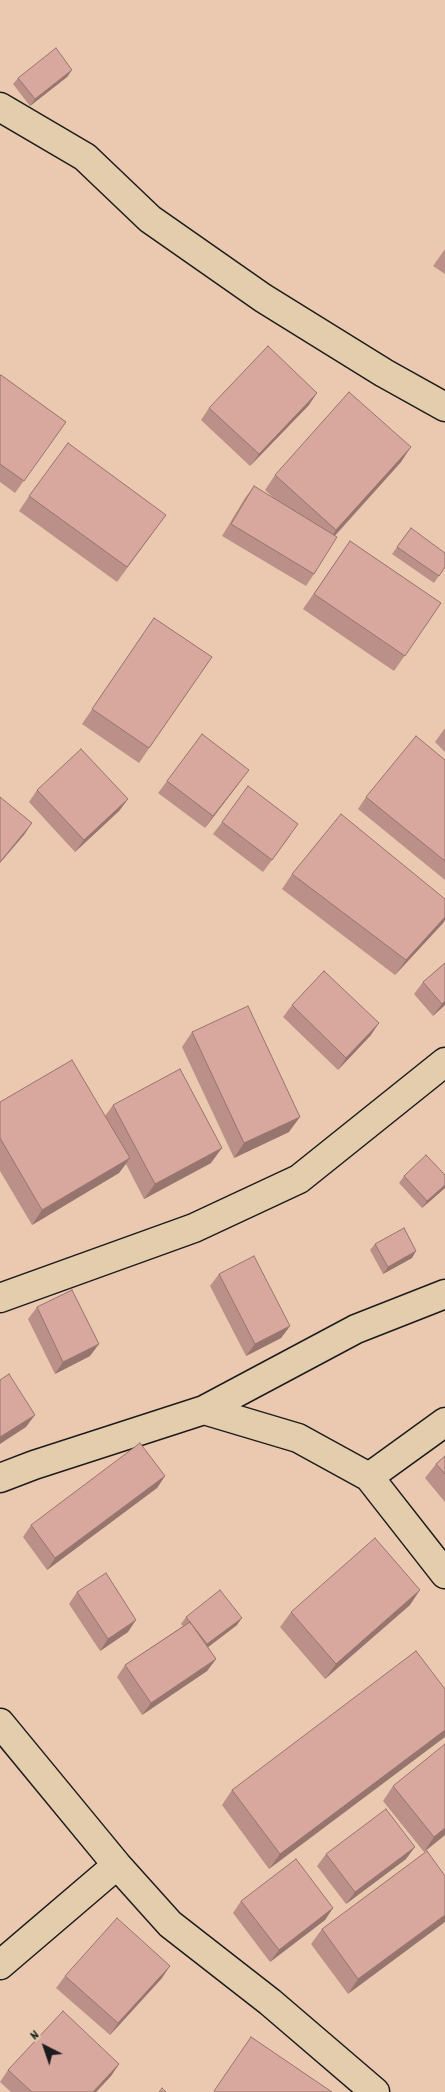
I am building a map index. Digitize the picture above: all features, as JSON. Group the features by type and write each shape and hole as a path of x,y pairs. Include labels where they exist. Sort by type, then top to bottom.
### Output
{"street":[{"path":"0,107 85,157 150,219 263,298 384,373 445,407"},
{"path":"0,1298 194,1228 299,1179 445,1062"},
{"path":"0,1478 34,1465 204,1410 356,1328 445,1294"},
{"path":"204,1410 298,1438 370,1477 445,1574"},
{"path":"370,1477 445,1422"},
{"path":"0,1722 117,1865 170,1924 270,2002 375,2092"},
{"path":"0,1965 117,1865"}],"building":[{"path":"56,48 72,70 35,99 18,78"},
{"path":"268,346 317,393 259,454 209,408"},
{"path":"1,375 66,422 24,481 0,464"},
{"path":"349,392 411,447 336,530 275,475"},
{"path":"68,443 166,515 127,567 29,496"},
{"path":"254,486 337,537 314,574 231,524"},
{"path":"411,528 445,553 445,567 439,576 397,547"},
{"path":"350,541 441,603 405,656 314,594"},
{"path":"154,618 212,657 149,748 92,709"},
{"path":"202,734 249,770 213,816 167,781"},
{"path":"416,736 445,760 445,861 366,797"},
{"path":"81,749 128,799 84,840 37,790"},
{"path":"248,786 298,824 272,860 222,822"},
{"path":"0,797 32,823 0,862"},
{"path":"341,814 445,899 445,917 406,960 292,874"},
{"path":"445,963 445,1001 442,1004 423,982"},
{"path":"324,971 379,1023 346,1058 292,1005"},
{"path":"248,1006 300,1117 244,1143 192,1032"},
{"path":"72,1060 130,1158 42,1210 0,1138 0,1102"},
{"path":"180,1069 222,1148 155,1184 113,1105"},
{"path":"426,1155 445,1175 445,1185 427,1201 404,1176"},
{"path":"404,1228 416,1251 388,1267 375,1244"},
{"path":"254,1256 290,1326 255,1344 219,1274"},
{"path":"72,1290 99,1344 63,1362 37,1307"},
{"path":"9,1374 35,1415 0,1437 0,1380"},
{"path":"140,1443 165,1476 55,1558 31,1525"},
{"path":"445,1456 445,1474 436,1464"},
{"path":"375,1538 420,1590 336,1664 291,1612"},
{"path":"106,1573 136,1620 108,1639 77,1592"},
{"path":"220,1590 242,1618 207,1644 186,1617"},
{"path":"190,1622 216,1659 151,1703 125,1665"},
{"path":"416,1651 445,1689 445,1730 280,1854 232,1790"},
{"path":"445,1744 445,1828 434,1837 393,1786"},
{"path":"386,1809 415,1847 355,1892 326,1854"},
{"path":"427,1851 445,1876 445,1915 358,1979 322,1929"},
{"path":"296,1859 333,1908 279,1950 241,1901"},
{"path":"117,1918 170,1966 118,2023 65,1976"},
{"path":"63,2011 119,2064 93,2092 32,2092 8,2070"},
{"path":"251,2037 332,2092 214,2091"}]}
